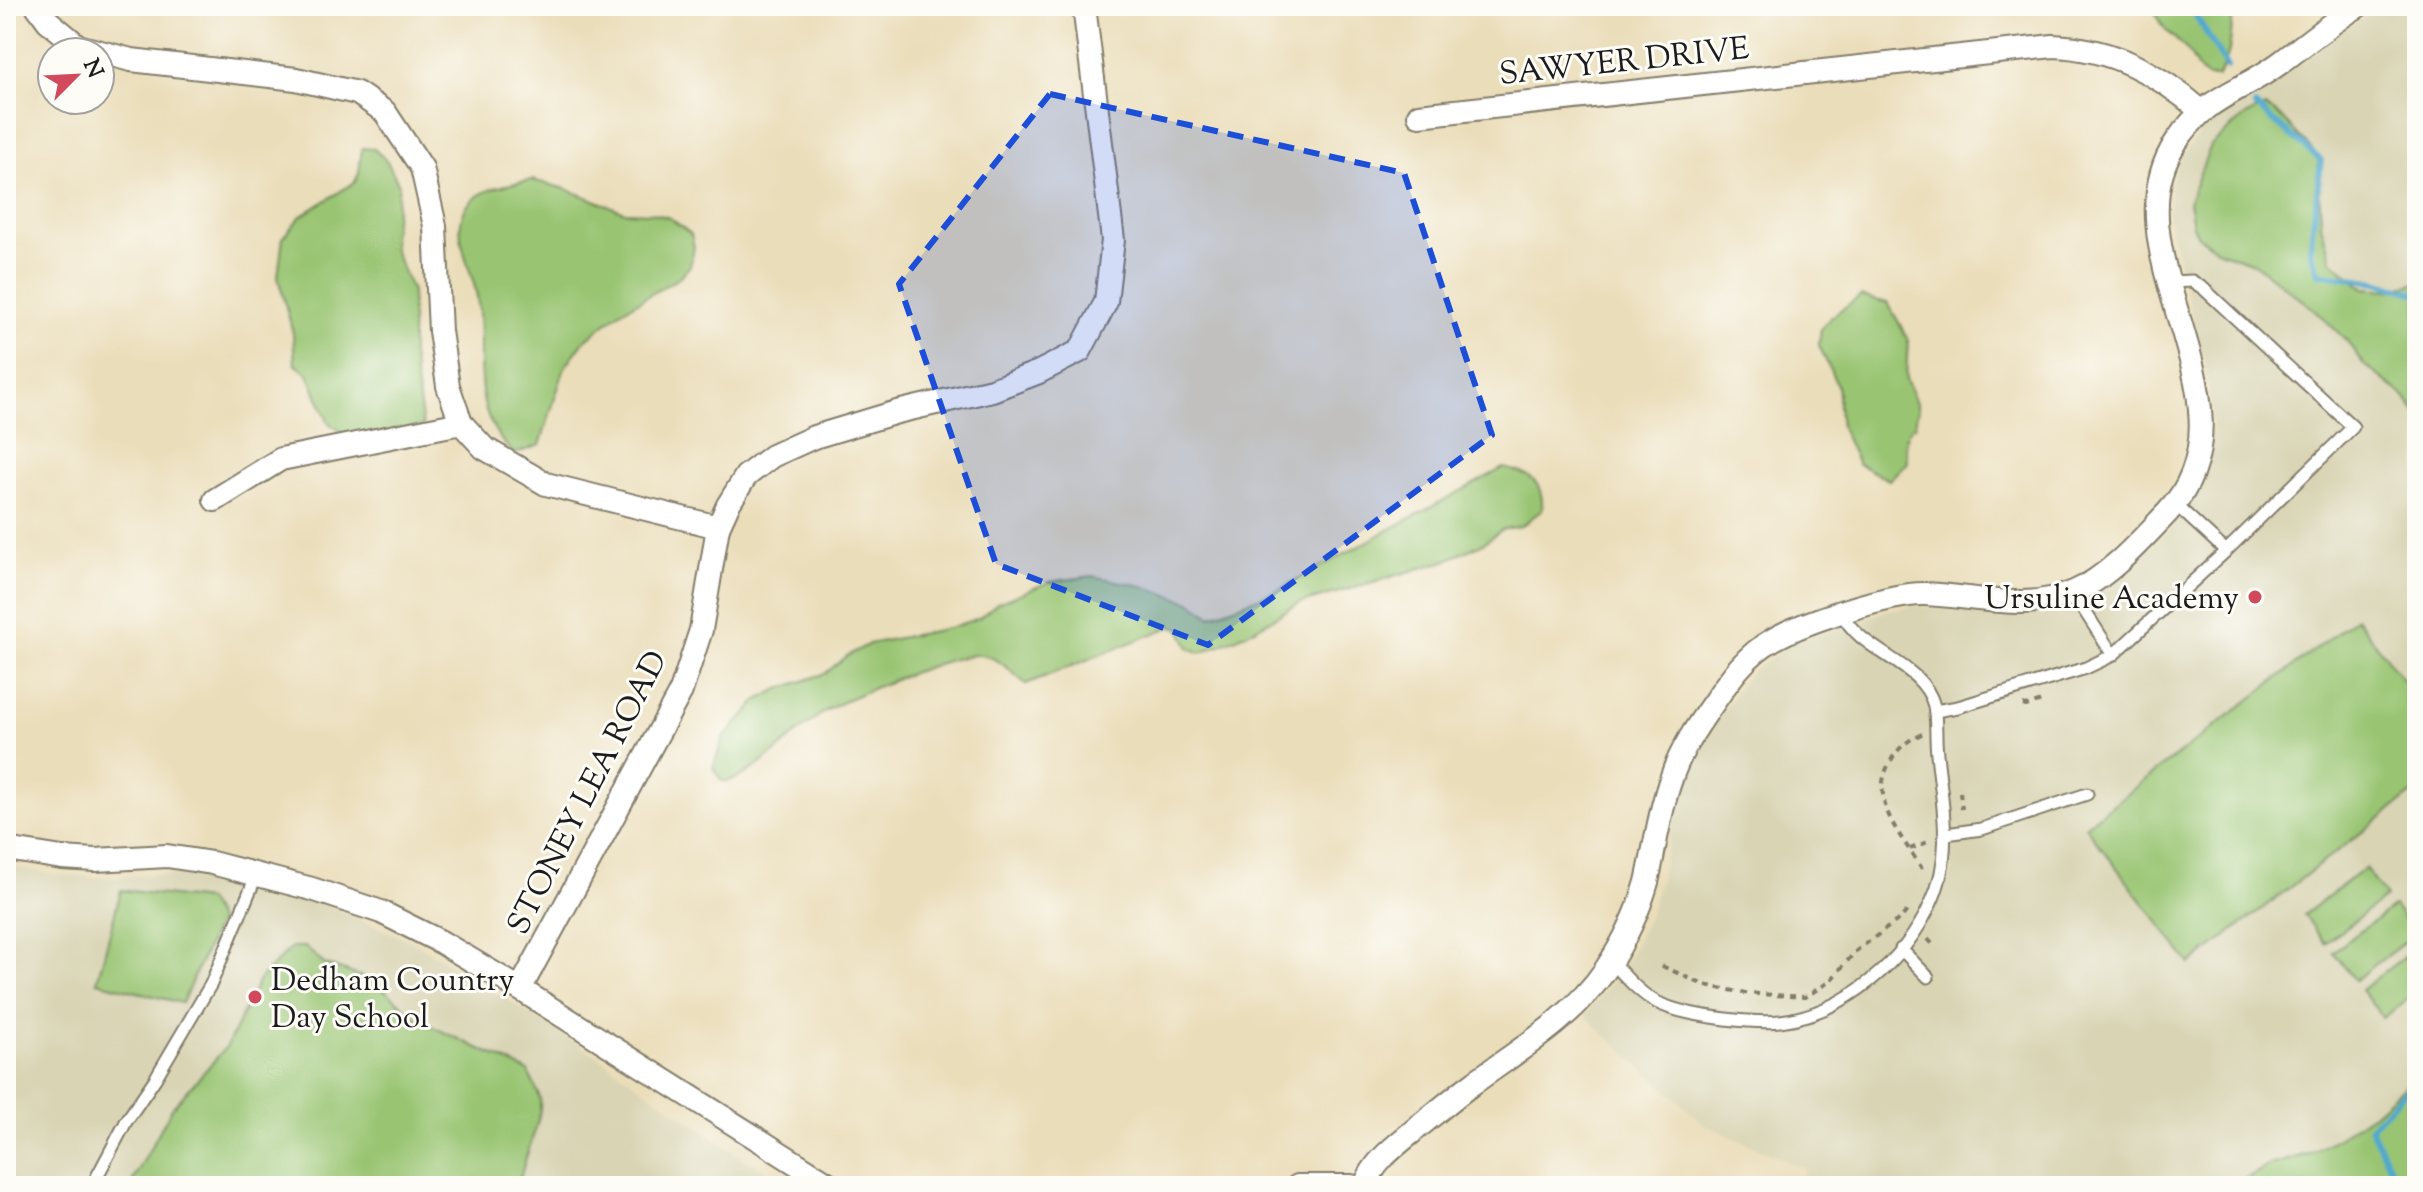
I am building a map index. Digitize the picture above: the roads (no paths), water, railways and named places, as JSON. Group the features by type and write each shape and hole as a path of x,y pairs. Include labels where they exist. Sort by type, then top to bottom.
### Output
{"street":[{"path":"37,6 48,21 78,46 131,60 296,79 357,93 385,112 422,168 435,226 442,345 448,386 461,423 484,448 546,484 718,527"},
{"name":"STONEY LEA ROAD","path":"520,989 681,691 701,630 718,527 746,476 772,456 814,437 897,412 992,390 1039,372 1080,351 1106,302 1113,240 1084,6"},
{"path":"1365,1186 1370,1172 1389,1151 1458,1094 1564,1017 1590,991 1611,961 1640,905 1670,780 1688,741 1731,677 1760,647 1786,632 1884,599 1911,594 2027,603 2073,593 2109,570 2175,504 2195,467 2200,417 2193,368 2156,219 2157,185 2167,156 2201,111 2219,97 2268,71 2358,6"},
{"name":"SAWYER DRIVE","path":"1419,115 2053,46 2085,48 2139,66 2201,111"},
{"path":"215,500 281,459 461,423"},
{"path":"6,849 62,858 95,860 167,856 212,863 312,889 381,912 441,942 520,989 832,1186"},
{"path":"1298,1186 1351,1186"}],"lane":[{"path":"1935,711 1958,707 2086,668 2113,655 2226,551 2353,427 2204,289 2192,281 2170,282"},
{"path":"2175,504 2226,551"},
{"path":"2073,593 2113,655"},
{"path":"1611,961 1638,990 1657,1003 1704,1017 1763,1022 1796,1018 1840,1002 1883,969 1901,949 1932,902 1940,876 1942,836 1935,711 1926,688 1894,660 1855,634 1842,613"},
{"path":"1942,836 1982,829 2087,794"},
{"path":"92,1186 127,1120 211,984 257,874"},
{"path":"1901,949 1928,977"}],"waterway":[{"path":"2190,6 2227,67"},
{"path":"2255,106 2321,160 2310,250 2318,273 2377,282 2417,294"},
{"path":"2399,1186 2370,1127 2417,1079"}],"place":[{"name":"Ursuline Academy","path":"2255,597"},
{"name":"Dedham Country Day School","path":"255,997"}]}
